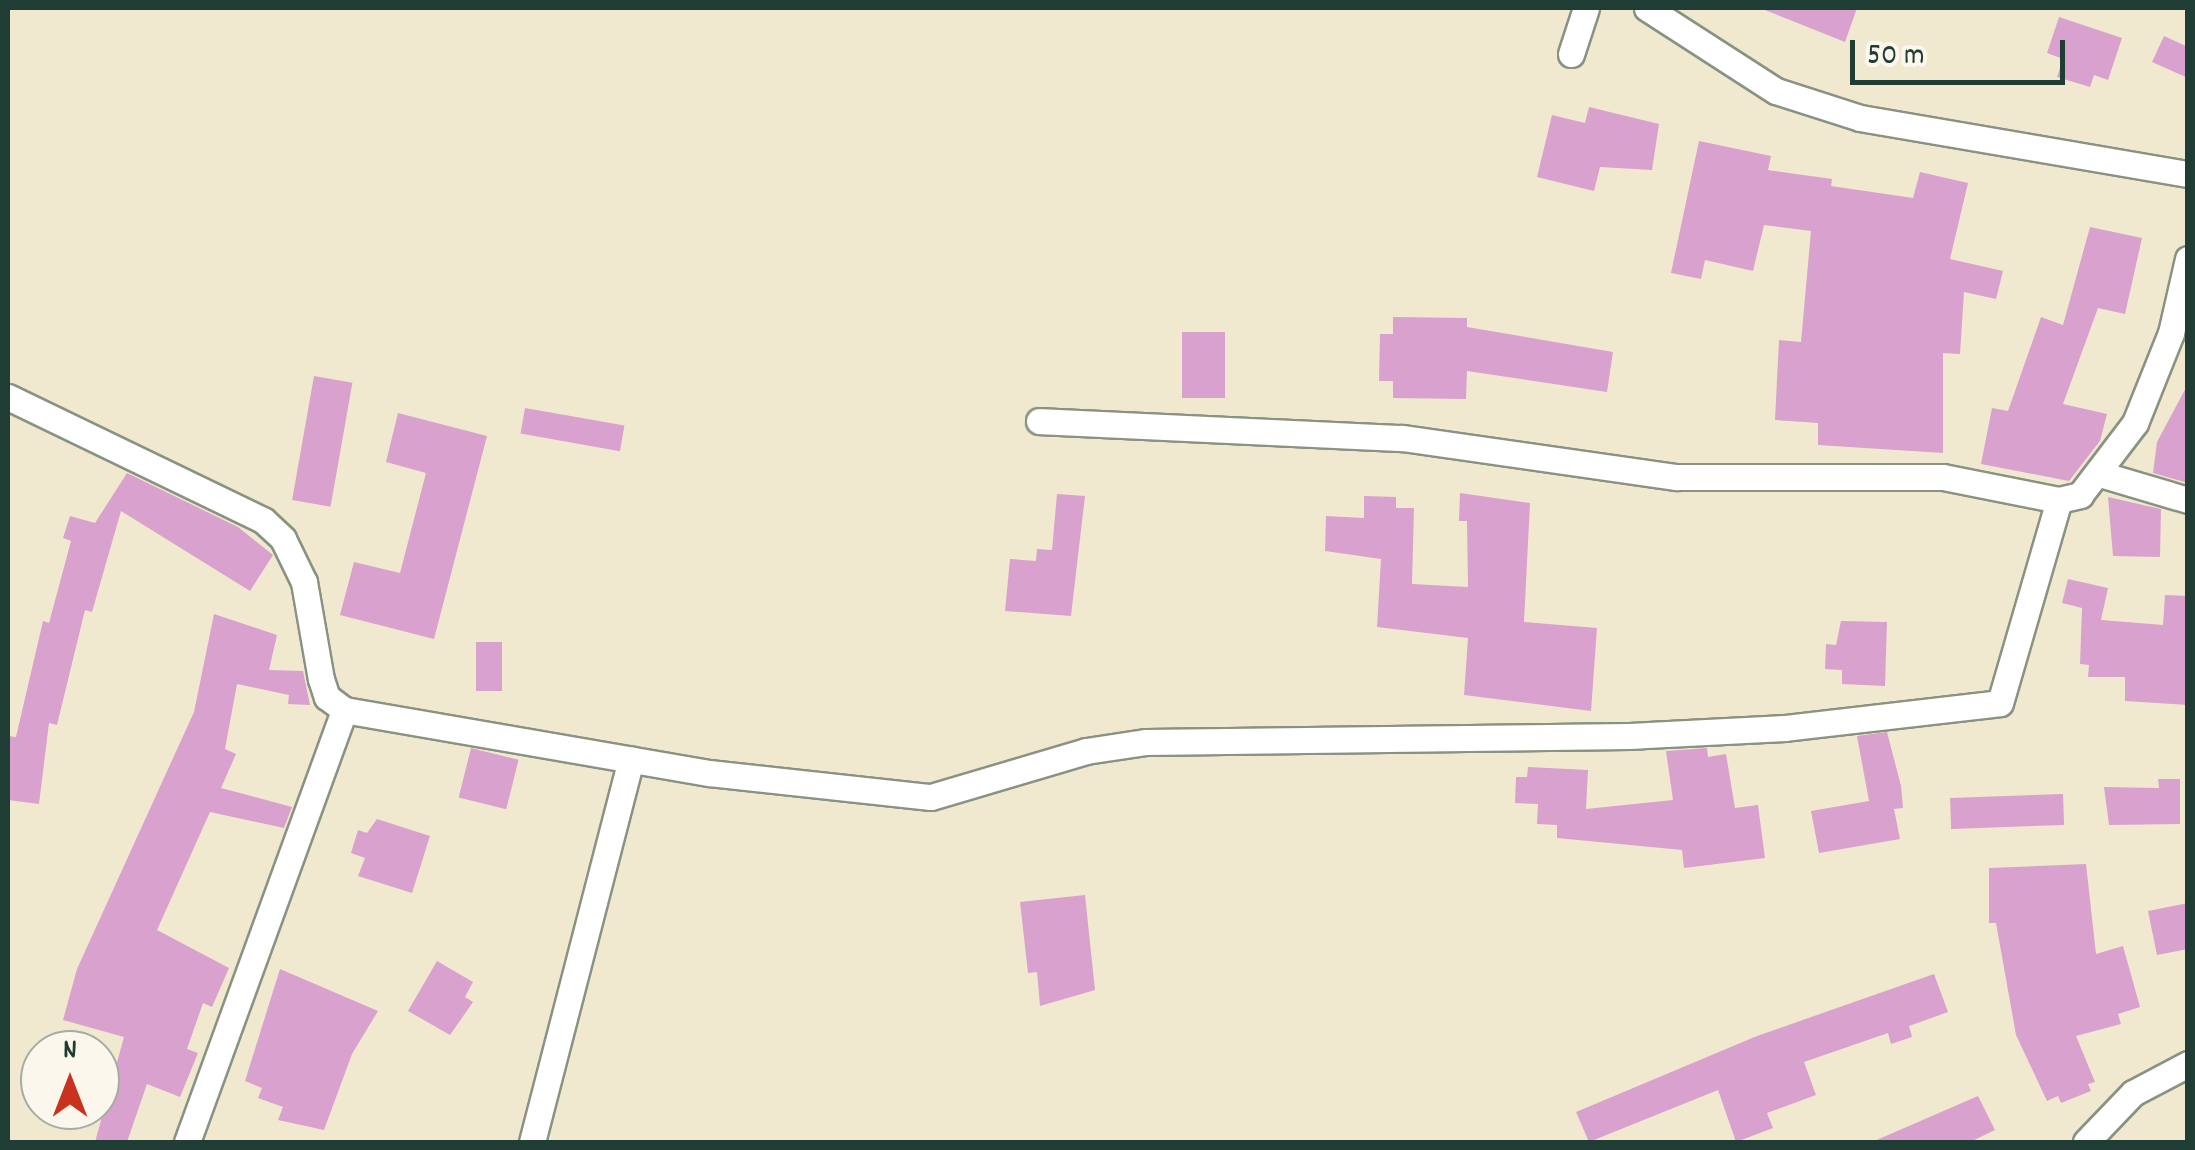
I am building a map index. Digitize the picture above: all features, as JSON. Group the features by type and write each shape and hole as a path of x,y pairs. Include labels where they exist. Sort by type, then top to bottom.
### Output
{"street":[{"path":"1571,54 1586,8"},
{"path":"1647,8 1776,91 1860,118 2188,174"},
{"path":"1039,421 1402,438 1676,476 1943,476 2059,500 2080,495 2100,474 2135,423 2164,351 2188,259"},
{"path":"8,398 192,481 264,522 283,540 304,582 321,679 327,697 344,710 631,760 931,796 1086,751 1146,742 1649,735 1785,728 1996,704 2005,696 2059,500"},
{"path":"2100,474 2188,500"},
{"path":"187,1142 344,710"},
{"path":"532,1142 612,814 631,760"},
{"path":"2086,1142 2133,1094 2188,1064"}],"building":[{"path":"1760,8 1857,8 1845,42"},
{"path":"2059,17 2122,38 2108,80 2094,75 2090,87 2057,77 2063,59 2047,53"},
{"path":"2164,36 2188,47 2188,78 2152,62"},
{"path":"1589,107 1659,124 1652,170 1600,167 1594,191 1537,177 1552,115 1585,123"},
{"path":"1699,141 1771,156 1768,170 1832,179 1831,186 1913,198 1920,172 1968,183 1950,259 2003,271 1996,299 1964,292 1960,354 1943,353 1943,453 1818,445 1818,423 1775,420 1779,340 1801,342 1811,231 1764,225 1753,271 1705,260 1701,279 1671,273"},
{"path":"2090,227 2142,238 2125,314 2098,308 2063,404 2107,414 2100,441 2069,481 1981,464 1992,408 2008,411 2041,317 2063,325"},
{"path":"1393,317 1467,318 1467,327 1613,352 1607,392 1467,371 1466,399 1393,398 1393,381 1379,381 1380,334 1393,334"},
{"path":"1182,332 1225,332 1225,398 1182,398"},
{"path":"314,376 352,383 331,507 292,500"},
{"path":"2188,384 2188,483 2153,473 2157,442"},
{"path":"525,408 624,426 620,451 520,434"},
{"path":"398,413 487,436 434,639 340,615 354,562 400,573 426,473 386,462"},
{"path":"127,473 238,527 273,555 250,591 121,511 92,612 85,610 57,725 49,723 39,804 8,800 8,736 16,737 43,621 49,623 71,541 63,538 70,516 95,523"},
{"path":"1460,493 1530,503 1524,622 1597,628 1591,711 1464,695 1468,638 1377,627 1381,559 1325,551 1326,516 1364,518 1364,496 1396,497 1396,508 1414,508 1412,584 1468,587 1467,521 1459,521"},
{"path":"1057,494 1085,496 1071,616 1005,611 1010,559 1036,561 1037,549 1052,550"},
{"path":"2108,497 2161,509 2160,557 2113,556"},
{"path":"2068,579 2108,588 2101,620 2163,625 2165,595 2188,596 2188,705 2125,701 2125,677 2088,677 2089,665 2080,664 2082,608 2062,603"},
{"path":"214,614 277,635 269,670 303,671 310,705 288,704 289,695 237,684 225,749 236,754 221,788 292,807 284,828 210,812 157,930 229,968 212,1007 203,1003 187,1049 198,1053 180,1097 147,1084 127,1142 95,1142 98,1130 120,1130 120,1051 124,1037 120,1030 99,1030 63,1020 77,969 194,712"},
{"path":"1841,621 1887,622 1885,686 1842,684 1842,670 1825,669 1826,644 1836,645"},
{"path":"476,642 502,642 502,691 476,691"},
{"path":"1887,732 1901,786 1903,808 1894,809 1900,839 1819,853 1811,811 1869,801 1857,736"},
{"path":"471,748 519,760 506,809 459,797"},
{"path":"1707,748 1708,757 1726,754 1735,808 1758,805 1765,858 1684,868 1682,850 1557,838 1557,825 1537,824 1538,804 1515,803 1516,777 1527,777 1528,767 1588,770 1586,809 1673,800 1666,751"},
{"path":"2158,779 2180,779 2180,824 2109,825 2104,787 2159,788"},
{"path":"2063,794 2064,825 1951,829 1950,798"},
{"path":"377,819 430,836 412,893 358,876 365,858 351,853 358,830 367,833"},
{"path":"2086,864 2096,954 2123,946 2140,1007 2118,1014 2121,1024 2076,1036 2095,1082 2088,1084 2091,1091 2061,1103 2058,1096 2047,1101 2016,1035 1996,923 1989,923 1989,868"},
{"path":"1085,895 1095,990 1040,1006 1037,972 1028,973 1020,902"},
{"path":"2188,903 2188,949 2157,955 2148,911"},
{"path":"437,961 473,982 465,997 473,1002 450,1035 408,1011"},
{"path":"280,969 378,1011 352,1054 324,1130 278,1120 283,1107 258,1098 262,1088 245,1081"},
{"path":"1934,974 1948,1012 1909,1026 1912,1037 1891,1044 1888,1033 1804,1062 1816,1095 1767,1113 1773,1128 1736,1142 1718,1090 1589,1142 1576,1112 1757,1036"},
{"path":"1978,1096 1995,1130 1970,1142 1872,1142"}]}
